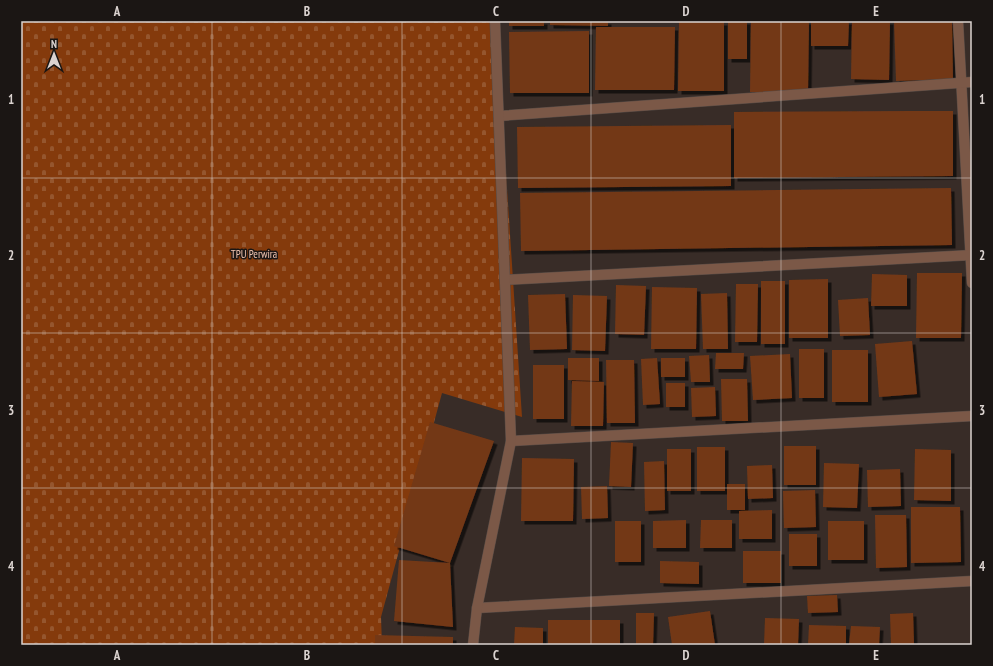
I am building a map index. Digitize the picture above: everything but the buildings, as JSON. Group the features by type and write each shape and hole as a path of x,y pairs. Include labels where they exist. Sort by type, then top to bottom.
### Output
{"street":[{"path":"473,645 477,608 511,441 495,21"},
{"path":"958,21 972,283"},
{"path":"499,116 972,82"},
{"path":"505,280 971,255"},
{"path":"511,441 972,416"},
{"path":"477,608 972,581"}],"green space":[{"name":"TPU Perwira","path":"21,21 496,21 522,417 442,393 381,617 382,645 21,645"}]}
